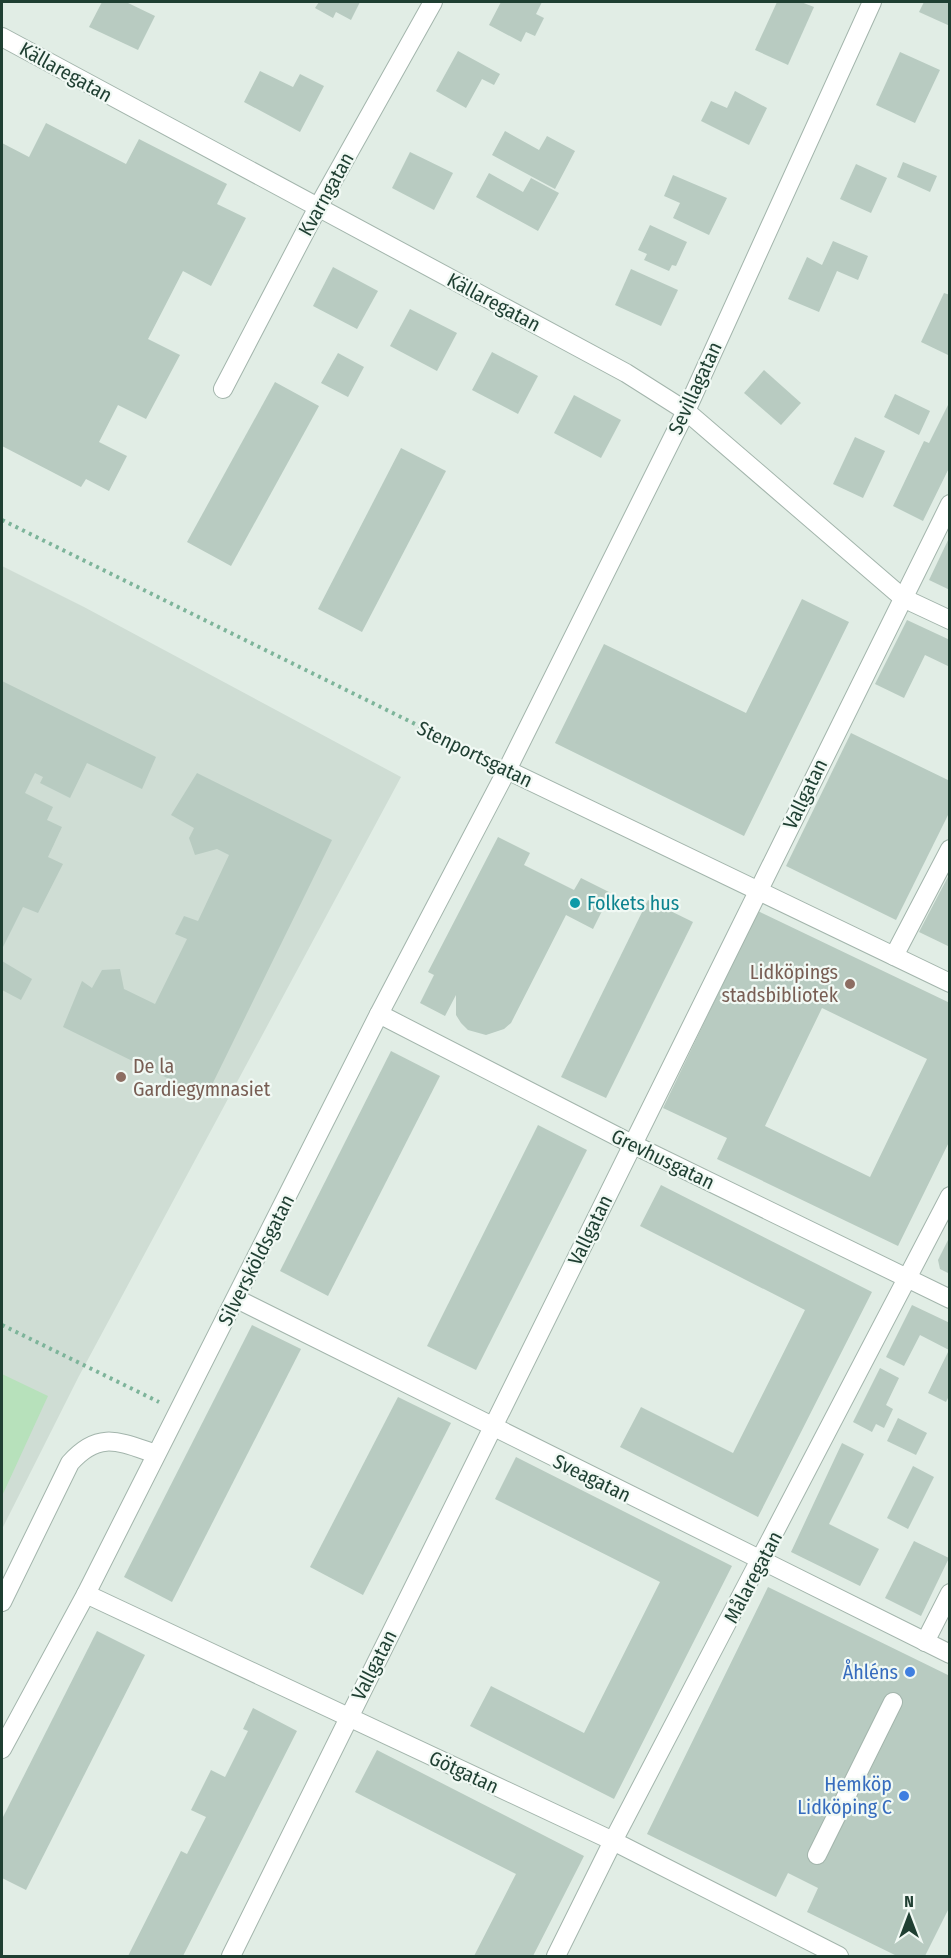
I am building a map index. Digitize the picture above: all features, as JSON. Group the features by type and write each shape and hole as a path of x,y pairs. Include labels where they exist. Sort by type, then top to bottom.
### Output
{"street":[{"name":"Kvarngatan","path":"223,389 317,209 433,2"},
{"name":"Sevillagatan","path":"507,770 686,411 872,2"},
{"name":"Källaregatan","path":"2,37 317,209 579,347 686,411 903,598 950,620"},
{"name":"Vallgatan","path":"231,1956 494,1429 632,1144 950,504"},
{"name":"Stenportsgatan","path":"507,770 758,889 950,984"},
{"name":"Silversköldsgatan","path":"2,1749 86,1594 379,1014 507,770"},
{"path":"894,956 950,849"},
{"name":"Grevhusgatan","path":"379,1014 632,1144 950,1299"},
{"name":"Målaregatan","path":"556,1956 613,1842 950,1196"},
{"name":"Sveagatan","path":"237,1299 761,1562 950,1654"},
{"path":"2,1602 70,1463 84,1448 104,1441 119,1442 156,1454"},
{"path":"925,1642 950,1593"},
{"name":"Götgatan","path":"86,1594 613,1842 839,1956"},
{"path":"817,1855 892,1702"}],"path":[{"name":"Stenportsgatan","path":"2,520 507,770"},
{"path":"2,1325 178,1412"}],"shaded area":[{"name":"De la Gardiegymnasiet","path":"2,566 84,607 401,777 79,1376 2,1529"}],"green space":[{"path":"2,1374 48,1396 2,1496"}],"building":[{"path":"102,2 126,2 155,16 138,50 89,27"},
{"path":"319,2 360,2 351,20 336,12 333,18 315,8"},
{"path":"501,2 542,2 536,14 544,18 535,36 526,32 521,42 489,25"},
{"path":"777,2 801,2 814,7 788,65 755,50"},
{"path":"924,2 950,2 950,26 919,12"},
{"path":"458,51 500,74 494,85 482,79 466,108 436,91"},
{"path":"900,52 940,70 915,123 876,105"},
{"path":"260,71 293,87 300,74 324,86 300,132 244,102"},
{"path":"735,91 767,108 749,145 701,121 711,101 727,108"},
{"path":"46,123 126,164 139,139 227,184 217,204 246,218 211,286 183,271 148,339 180,355 146,419 118,405 99,442 127,456 109,491 86,479 81,487 2,446 2,143 29,157"},
{"path":"505,131 539,150 547,136 575,151 555,189 492,155"},
{"path":"410,152 453,173 434,210 392,188"},
{"path":"903,162 937,176 930,192 897,177"},
{"path":"856,164 887,178 871,213 840,199"},
{"path":"489,173 523,192 531,178 559,193 538,231 476,197"},
{"path":"673,175 727,198 709,235 673,218 680,203 664,196"},
{"path":"650,225 687,242 676,266 672,265 669,271 644,260 647,254 638,250"},
{"path":"833,241 868,256 858,280 837,271 819,312 788,299 807,257 822,265"},
{"path":"333,267 378,291 357,329 313,306"},
{"path":"631,269 678,290 661,326 615,305"},
{"path":"944,293 950,295 948,355 921,342"},
{"path":"410,309 457,333 437,371 390,346"},
{"path":"492,352 538,376 518,414 472,390"},
{"path":"338,353 364,367 348,397 321,383"},
{"path":"764,370 801,403 781,425 744,393"},
{"path":"275,382 319,406 231,566 187,542"},
{"path":"895,394 930,411 919,435 884,417"},
{"path":"574,395 621,420 601,458 554,433"},
{"path":"950,401 950,466 923,521 893,506 924,441 929,443"},
{"path":"855,437 885,451 863,498 833,484"},
{"path":"401,448 446,471 362,632 318,609"},
{"path":"950,536 950,590 929,580"},
{"path":"802,599 849,622 744,836 555,743 604,644 746,713"},
{"path":"907,620 950,640 950,667 925,655 904,698 875,684"},
{"path":"2,681 156,757 142,789 87,763 70,798 40,783 43,777 35,773 25,793 53,807 47,820 62,827 48,857 63,864 38,913 23,907 2,949"},
{"path":"851,733 950,781 950,811 896,920 786,866"},
{"path":"197,773 332,840 206,1097 63,1027 82,981 92,988 102,970 120,969 124,989 155,1004 187,939 175,934 184,916 198,921 229,855 217,849 195,855 189,838 194,828 171,815"},
{"path":"498,837 530,853 524,865 574,890 581,878 611,893 593,929 566,915 511,1023 504,1029 486,1035 468,1030 461,1023 456,1015 456,995 445,1016 420,1003 434,975 428,972"},
{"path":"950,873 950,947 919,932"},
{"path":"648,900 693,922 606,1098 561,1077"},
{"path":"758,911 950,1003 950,1140 898,1246 717,1159 727,1138 663,1108","holes":["822,1008 927,1059 870,1177 765,1126"]},
{"path":"2,961 32,979 21,1000 2,990"},
{"path":"391,1051 440,1076 328,1296 280,1271"},
{"path":"538,1125 587,1150 476,1370 427,1346"},
{"path":"661,1185 872,1292 758,1517 620,1447 641,1407 733,1453 805,1310 640,1226"},
{"path":"950,1236 950,1274 940,1269 938,1260"},
{"path":"912,1305 950,1323 950,1394 946,1402 928,1393 949,1350 920,1335 904,1366 886,1357"},
{"path":"252,1325 301,1349 172,1602 124,1577"},
{"path":"880,1368 899,1378 886,1405 893,1409 884,1428 876,1424 872,1432 853,1422"},
{"path":"398,1397 451,1423 363,1595 310,1567"},
{"path":"898,1418 927,1433 916,1455 887,1441"},
{"path":"842,1443 864,1454 829,1524 879,1549 860,1586 791,1552"},
{"path":"516,1457 732,1566 614,1799 470,1726 491,1686 584,1733 660,1582 495,1499"},
{"path":"913,1466 934,1477 908,1529 887,1518"},
{"path":"914,1541 949,1558 921,1616 885,1598"},
{"path":"768,1587 950,1676 950,1906 925,1956 897,1956 807,1912 818,1888 788,1873 776,1897 647,1834"},
{"path":"97,1631 145,1655 26,1890 2,1878 2,1819"},
{"path":"253,1708 297,1731 183,1956 128,1956 181,1851 187,1854 206,1817 191,1810 211,1770 225,1777 248,1731 243,1729"},
{"path":"377,1750 584,1856 533,1956 474,1956 516,1874 355,1792"}],"place":[{"name":"Folkets hus","path":"575,903"},
{"name":"Lidköpings stadsbibliotek","path":"850,984"},
{"name":"De la Gardiegymnasiet","path":"121,1077"},
{"name":"Åhléns","path":"910,1672"},
{"name":"Hemköp Lidköping C","path":"904,1796"}]}
